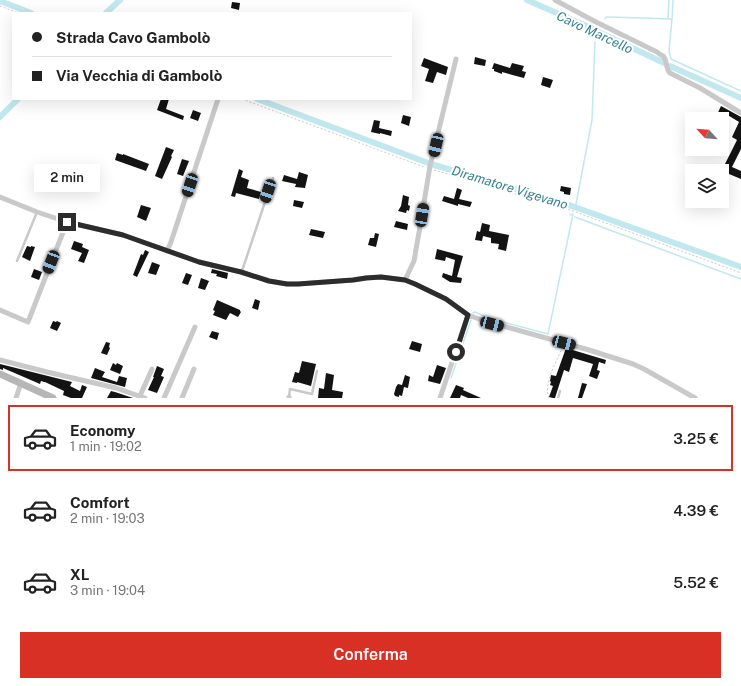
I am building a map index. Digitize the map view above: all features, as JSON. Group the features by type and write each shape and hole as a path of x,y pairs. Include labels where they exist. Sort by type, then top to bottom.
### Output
{"main road":[{"path":"0,374 53,398"}],"street":[{"path":"555,0 657,52 663,57 666,62 666,69 670,73 700,88 741,113"},
{"path":"405,280 414,261 430,167 456,59"},
{"path":"167,251 218,100"},
{"path":"0,197 67,222 123,235 199,262 241,272 269,281 287,284 310,284 381,277 405,280 446,299 468,315 492,324 564,343 633,364 695,398"},
{"path":"0,310 28,322 67,222"},
{"path":"440,398 468,315"},
{"path":"164,398 195,327"},
{"path":"0,360 116,388 142,397 152,368"},
{"path":"182,398 194,369"},
{"path":"16,398 20,383"}],"lane":[{"path":"241,272 273,178"},
{"path":"17,262 37,212"},
{"path":"289,398 290,389 312,394 317,371"},
{"path":"558,398 560,391"}],"path":[{"path":"0,6 15,12"},
{"path":"245,100 430,167 573,211 741,273"},
{"path":"549,398 548,385 564,343"}],"building":[{"path":"232,2 240,3 239,10 231,8"},
{"path":"475,57 486,60 485,66 474,64"},
{"path":"424,58 448,67 446,75 437,72 433,83 425,81 429,69 421,66"},
{"path":"494,63 510,68 512,63 524,66 522,71 526,72 524,78 494,71 494,69 492,69"},
{"path":"543,77 553,80 550,88 541,85"},
{"path":"161,100 169,100 166,109 184,116 183,120 157,110"},
{"path":"721,106 741,117 741,149 732,167 741,171 741,179 729,174 729,164 725,164 737,140 732,137 739,122 729,116 729,112 718,112"},
{"path":"193,110 201,113 198,121 190,118"},
{"path":"403,115 411,117 409,126 401,123"},
{"path":"374,120 380,121 379,128 392,131 391,136 371,132"},
{"path":"166,147 174,150 162,179 155,176"},
{"path":"117,153 149,164 146,171 115,160"},
{"path":"182,159 189,161 183,176 177,174"},
{"path":"239,169 243,171 241,177 249,180 247,188 261,192 259,199 236,193 235,197 231,196"},
{"path":"299,172 308,175 305,188 295,187 296,184 282,181 284,175 297,179"},
{"path":"561,186 571,188 570,195 564,194 564,192 560,191"},
{"path":"457,188 462,190 459,199 472,202 470,207 458,204 458,206 442,201 444,196 454,199"},
{"path":"403,195 409,197 408,205 410,206 409,211 407,210 406,213 398,211 401,206"},
{"path":"294,200 304,202 302,208 293,206"},
{"path":"141,205 151,208 146,221 137,217"},
{"path":"396,221 408,224 407,230 394,227"},
{"path":"482,223 490,225 489,231 509,235 506,251 498,249 499,244 491,243 491,238 483,236 482,241 475,240 477,231 480,232"},
{"path":"311,229 325,232 323,238 309,235"},
{"path":"375,233 379,234 376,247 368,245 370,238 374,238"},
{"path":"74,241 83,244 82,247 89,250 84,263 78,261 82,253 71,249"},
{"path":"27,246 35,247 30,261 22,257"},
{"path":"437,249 463,256 457,277 462,278 461,283 450,282 442,277 443,273 452,276 455,260 446,257 445,261 435,259"},
{"path":"145,250 149,252 137,277 133,275 141,254 143,255"},
{"path":"152,262 160,265 156,275 148,273"},
{"path":"34,269 42,272 39,280 31,277"},
{"path":"212,269 228,273 227,279 211,273"},
{"path":"186,273 192,275 188,285 182,283"},
{"path":"201,278 209,281 205,290 198,288"},
{"path":"255,299 260,301 258,310 252,308"},
{"path":"217,300 240,310 241,312 238,317 230,313 226,320 213,315 215,311 213,310"},
{"path":"53,321 61,323 57,331 50,328"},
{"path":"212,331 219,333 217,340 209,337"},
{"path":"412,341 422,344 420,352 409,349"},
{"path":"106,342 110,343 110,348 107,355 101,353"},
{"path":"566,348 606,360 605,364 599,362 597,370 600,371 597,379 589,376 593,364 573,358 569,372 564,370 555,398 549,397 553,386 550,385 551,375 556,376"},
{"path":"302,361 316,364 311,386 292,382 295,372 299,373"},
{"path":"113,363 123,366 120,374 110,370"},
{"path":"0,364 72,382 70,386 80,391 82,385 87,387 82,398 71,398 63,395 64,391 45,382 41,381 40,384 3,368 3,370 0,369"},
{"path":"437,365 446,368 440,384 428,381 429,375 433,377"},
{"path":"157,366 164,369 161,376 164,377 157,393 148,390"},
{"path":"95,368 105,372 102,377 117,382 119,376 127,378 125,387 91,378"},
{"path":"326,373 334,375 332,390 343,392 342,398 318,398 319,388 324,389"},
{"path":"405,375 410,377 408,388 404,387 402,396 395,396 394,394 396,387 398,384 402,385"},
{"path":"582,383 587,384 582,398 578,398"},
{"path":"456,385 464,388 463,390 481,398 468,398 461,395 460,398 450,398"},
{"path":"111,391 115,392 133,398 107,398"}],"waterway":[{"name":"Cavo Marcello","path":"107,12 120,0"},
{"name":"Cavo Marcello","path":"527,0 664,63"},
{"path":"668,19 669,0"},
{"path":"605,19 606,17 672,19 673,0"},
{"name":"Diramatore Vigevano","path":"0,1 28,12"},
{"path":"672,19 669,51 671,59 741,91"},
{"path":"576,204 592,120 595,42"},
{"name":"Cavo Marcello","path":"670,66 741,98"},
{"name":"Cavo Marcello","path":"0,117 17,100"},
{"name":"Diramatore Vigevano","path":"260,100 431,164 572,206 741,267"},
{"path":"473,313 475,312 488,318 548,334 573,214"},
{"path":"575,217 741,279"},
{"path":"451,378 471,320"}],"route":[{"path":"67,222 123,235 199,262 241,272 269,281 287,284 310,284 381,277 405,280 446,299 468,315 456,352"}]}
